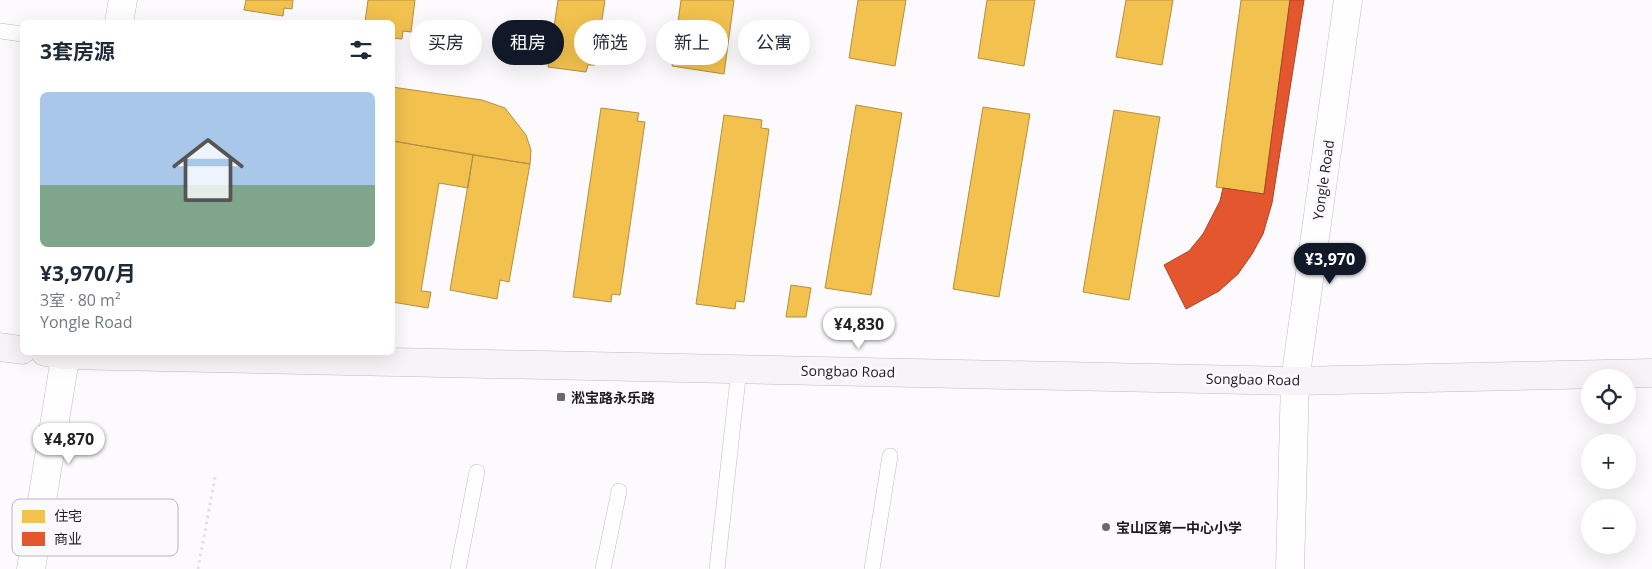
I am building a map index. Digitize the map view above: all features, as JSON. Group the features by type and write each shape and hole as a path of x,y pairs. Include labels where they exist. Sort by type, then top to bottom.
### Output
{"main road":[{"path":"0,347 20,350"},
{"name":"Songbao Road","path":"144,355 1295,381 1652,373"}],"street":[{"path":"120,20 123,0"},
{"name":"Yongle Road","path":"1290,569 1295,381 1348,0"},
{"path":"40,499 59,355"},
{"path":"31,569 33,556"}],"lane":[{"path":"0,31 20,34"},
{"path":"717,569 739,369"},
{"path":"872,569 890,456"},
{"path":"458,569 477,472"},
{"path":"603,569 619,491"}],"path":[{"path":"198,569 215,476"}],"building: 住宅":[{"path":"246,0 293,0 292,9 284,8 283,16 244,10"},
{"path":"368,0 415,0 412,20 410,20 410,32 403,31 402,39 395,38 395,20 365,20"},
{"path":"558,0 605,0 602,20 574,20 574,65 588,65 586,72 548,67 548,65 564,65 564,20 555,20"},
{"path":"681,0 734,0 728,44 728,20 678,20"},
{"path":"858,0 906,0 895,66 849,58"},
{"path":"987,0 1035,0 1024,66 978,58"},
{"path":"1126,0 1173,0 1162,65 1116,57"},
{"path":"1241,0 1290,0 1264,194 1216,187"},
{"path":"672,65 725,65 724,74"},
{"path":"395,87 482,100 505,108 526,135 531,150 530,164 395,142"},
{"path":"856,105 902,113 871,295 825,288"},
{"path":"983,107 1030,114 999,297 953,289"},
{"path":"601,108 639,113 637,121 645,122 620,295 612,294 611,302 573,297"},
{"path":"1114,110 1160,117 1129,300 1083,292"},
{"path":"724,115 762,120 761,128 769,129 744,302 736,301 735,309 696,304"},
{"path":"395,141 473,155 468,188 439,183 421,291 431,292 428,308 395,302"},
{"path":"473,155 530,164 509,282 500,280 497,299 450,290"},
{"path":"791,285 811,288 806,317 786,317"}],"building: 商业":[{"path":"1290,0 1304,0 1272,203 1263,234 1238,274 1219,291 1186,309 1164,265 1189,251 1203,234 1220,201 1223,188 1264,194"}],"place":[{"name":"淞宝路永乐路","path":"561,397"},
{"name":"宝山区第一中心小学","path":"1106,527"}]}
